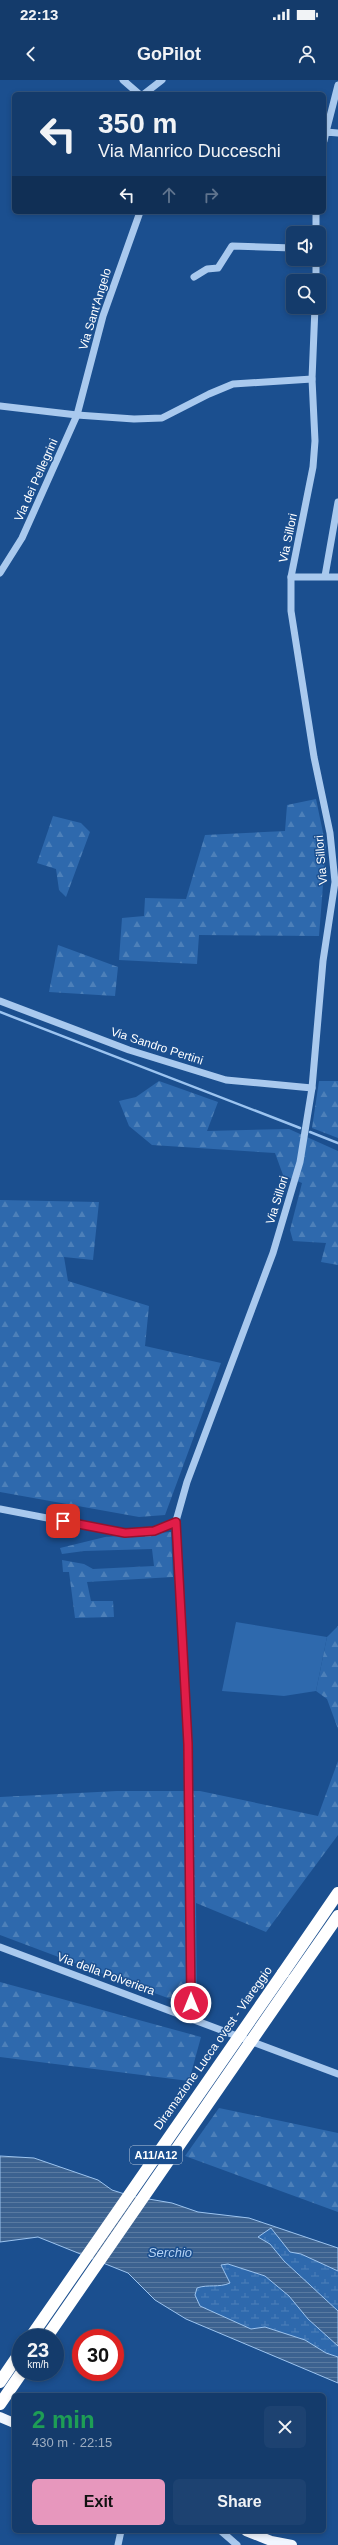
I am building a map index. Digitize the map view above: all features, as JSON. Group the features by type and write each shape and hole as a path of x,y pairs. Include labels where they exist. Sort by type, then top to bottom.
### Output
{"highway":[{"name":"Diramazione Lucca ovest - Viareggio","path":"36,2329 338,1893"},
{"name":"A11/A12","path":"52,2329 338,1916"},
{"path":"0,2382 12,2364"},
{"path":"0,2404 16,2381"}],"main road":[{"path":"0,2417 12,2422"},
{"path":"250,2533 270,2543 292,2545"}],"street":[{"path":"123,80 137,92"},
{"path":"147,92 162,80"},
{"path":"338,85 326,132 338,133"},
{"name":"Via Sant'Angelo","path":"77,415 103,316 139,214"},
{"path":"316,214 316,226"},
{"path":"194,277 207,270 218,268 232,246 286,248"},
{"name":"Via Sillori","path":"191,2018 188,1744 176,1522 187,1482 273,1253 300,1162 312,1088 323,961 335,882 330,833 314,757 294,641 291,611 291,578 313,467 315,440 312,379 315,314"},
{"path":"0,406 77,415 134,419 162,418 209,394 233,384 312,379"},
{"name":"Via dei Pellegrini","path":"0,573 22,538 77,415"},
{"path":"325,576 338,502"},
{"path":"291,578 325,576 338,577"},
{"name":"Via Sandro Pertini","path":"0,1001 130,1050 226,1080 312,1088"},
{"path":"0,1509 125,1533 154,1531 176,1522"},
{"name":"Via della Polveriera","path":"0,1947 338,2074"},
{"path":"118,2545 121,2533"},
{"path":"223,2533 237,2545"}],"green space":[{"path":"316,799 326,847 319,936 199,935 197,964 119,960 122,918 144,916 145,898 186,899 205,835 285,831 287,805"},
{"path":"53,816 81,823 90,832 66,897 59,890 56,869 37,863"},
{"path":"58,945 118,967 115,996 49,992"},
{"path":"159,1081 218,1102 207,1131 289,1129 338,1151 338,1265 321,1262 326,1243 293,1241 290,1230 302,1183 283,1175 275,1153 152,1145 129,1126 119,1101 136,1097"},
{"path":"319,1081 338,1081 338,1138 312,1128"},
{"path":"0,1200 99,1202 93,1260 64,1257 68,1281 149,1306 145,1346 221,1363 165,1515 139,1517 0,1492"},
{"path":"171,1532 173,1577 87,1582 91,1601 113,1601 114,1617 75,1618 69,1572 63,1572 62,1560 84,1564 93,1569 154,1566 152,1549 84,1551 62,1554 60,1548 105,1537"},
{"path":"236,1622 327,1637 316,1691 284,1696 222,1691"},
{"path":"338,1626 338,1729 327,1699 316,1691 327,1637"},
{"path":"338,1761 338,1835 266,1932 196,1903 197,2009 0,1935 0,1797 117,1791 200,1791 318,1816"},
{"path":"0,1982 201,2037 189,2081 0,2057"},
{"path":"219,2108 338,2133 338,2212 185,2156"},
{"path":"271,2228 290,2252 301,2254 338,2271 338,2311 283,2261 270,2244 258,2237"},
{"path":"228,2264 265,2276 289,2296 308,2319 334,2340 338,2346 338,2357 326,2353 305,2340 265,2327 251,2329 200,2306 195,2295 197,2288 230,2283 221,2265"}],"water":[{"name":"Serchio","path":"0,2156 34,2158 98,2180 112,2190 131,2196 172,2203 198,2212 249,2218 338,2248 338,2271 301,2254 290,2252 271,2228 258,2237 270,2244 284,2261 338,2311 338,2346 308,2319 289,2296 265,2276 228,2264 221,2265 230,2283 197,2288 195,2295 200,2306 251,2329 265,2327 305,2340 326,2353 338,2357 338,2383 186,2319 155,2300 128,2273 38,2237 0,2242"}],"waterway":[{"path":"0,1012 300,1128"},
{"path":"310,1132 338,1143"}],"route":[{"path":"63,1521 125,1533 154,1531 176,1522 179,1615 188,1744 191,1850 191,2003"}]}
